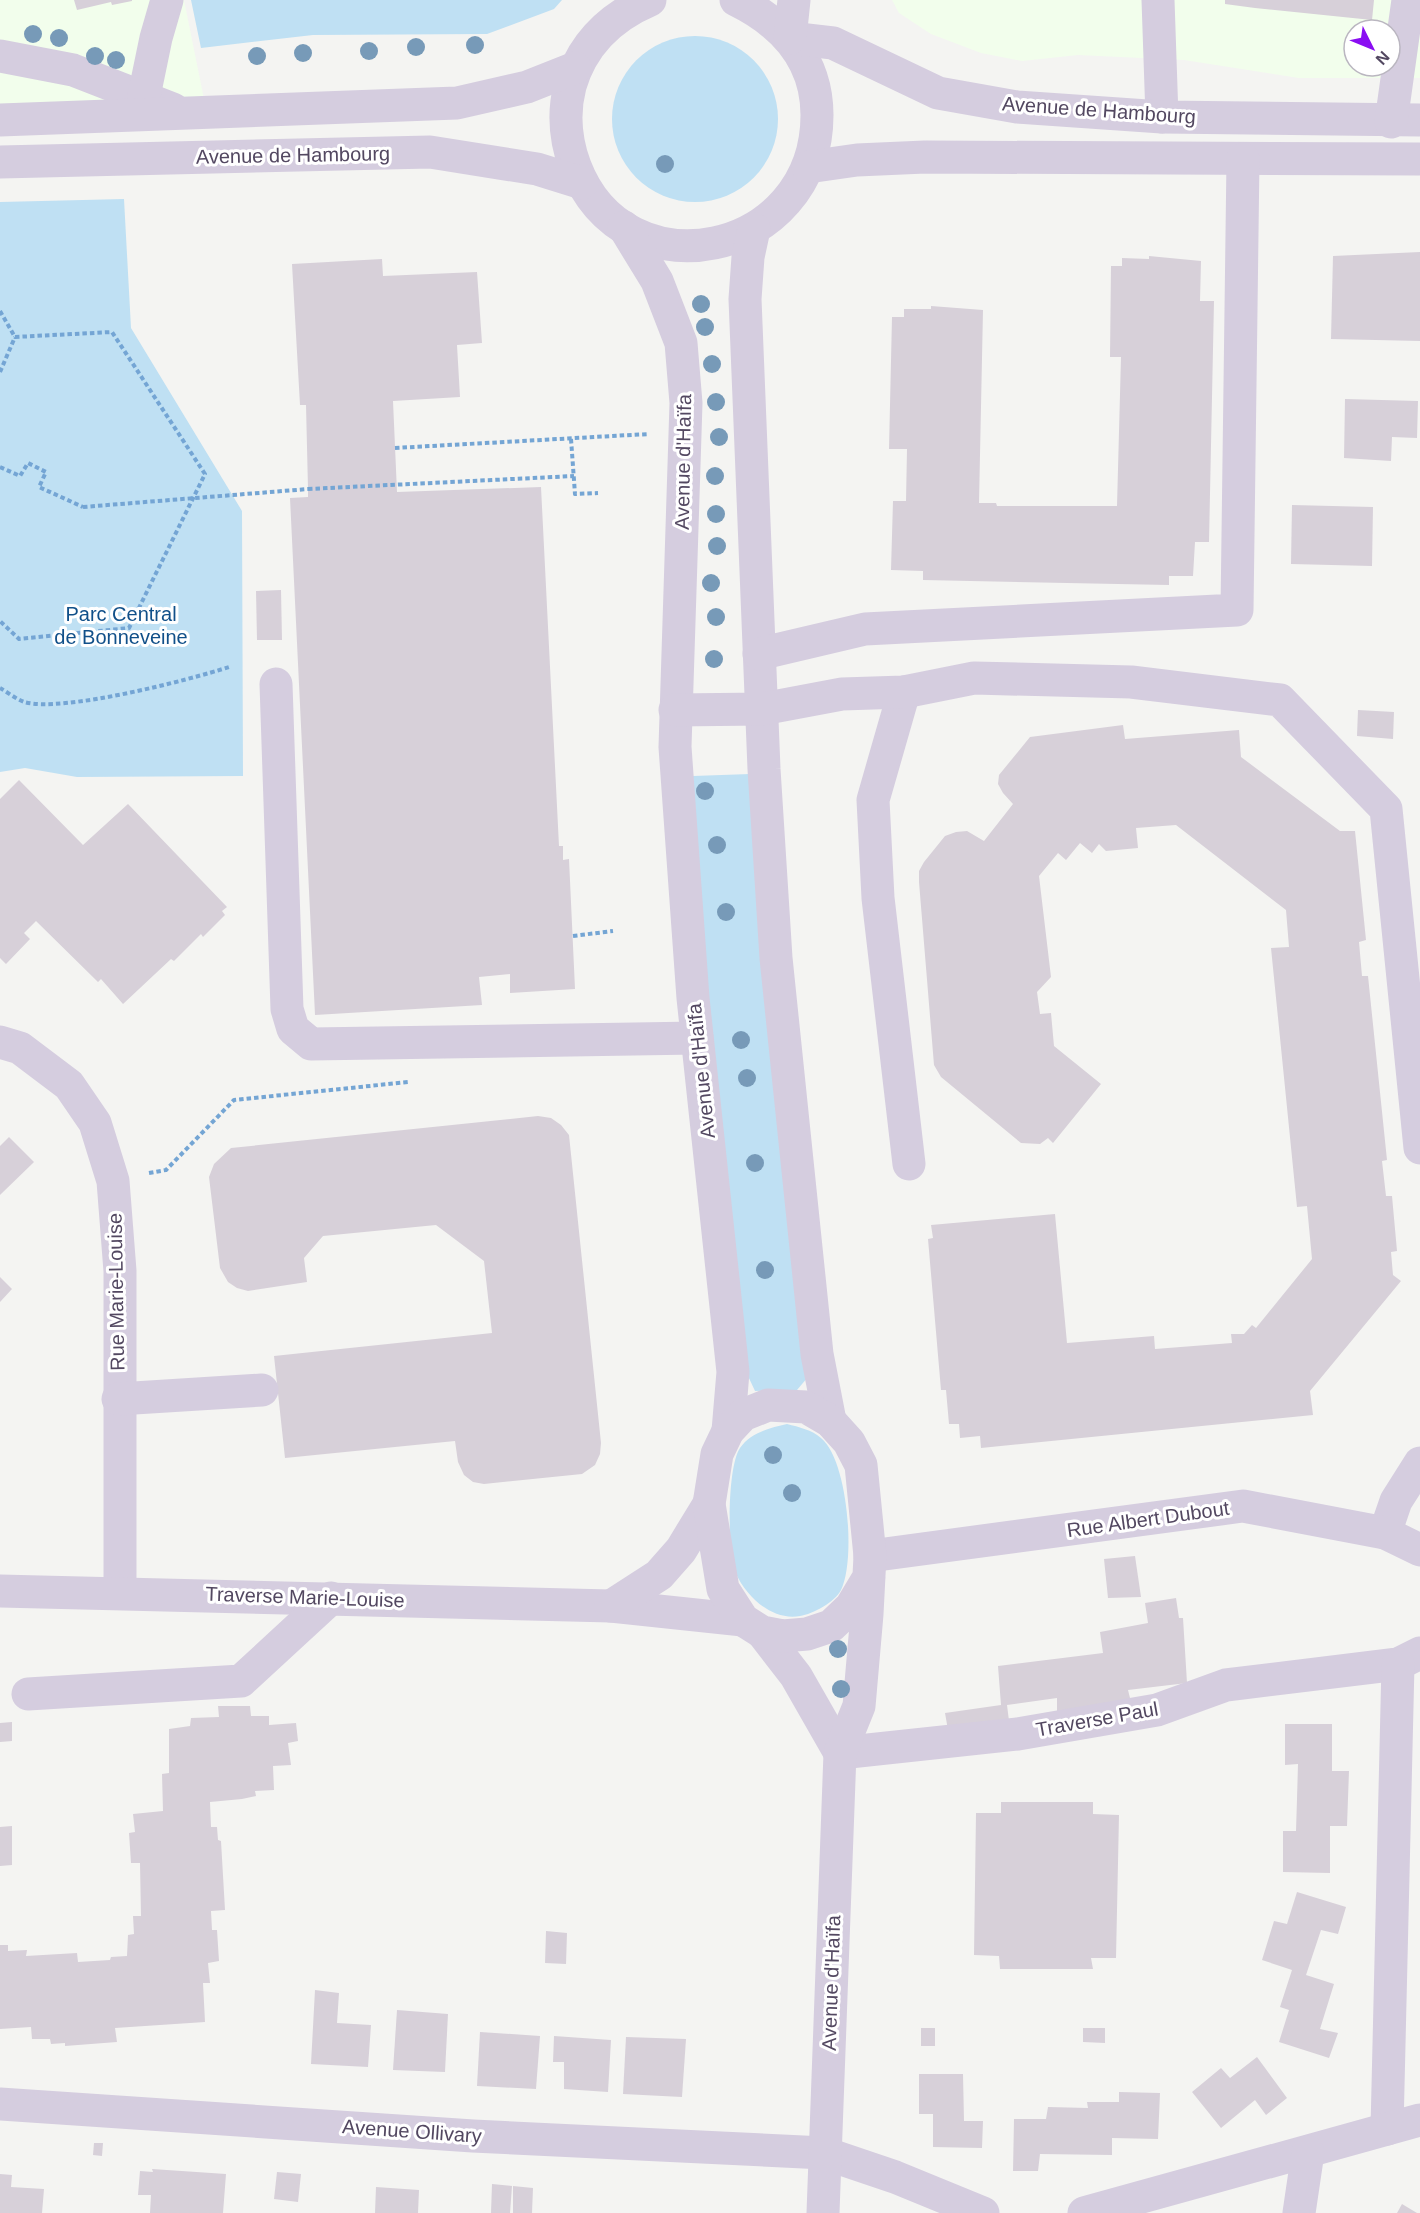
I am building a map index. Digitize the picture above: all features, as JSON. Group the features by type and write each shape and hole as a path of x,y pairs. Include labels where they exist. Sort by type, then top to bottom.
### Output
{"street":[{"path":"144,96 156,38 167,0"},
{"path":"635,3 596,35 575,68 565,106 567,146 582,183 600,208 624,227 655,241 689,246 723,242 754,229 786,203 808,167 817,135 817,100 808,68 790,38 764,14 736,0"},
{"path":"790,38 794,0"},
{"path":"1158,0 1162,117"},
{"path":"1405,121 1408,0"},
{"name":"Avenue de Hambourg","path":"790,38 833,43 938,93 1017,107 1162,117 1405,121"},
{"path":"0,56 73,70 183,113"},
{"path":"0,120 457,103 527,87 575,68"},
{"name":"Avenue de Hambourg","path":"0,162 430,152 537,169 582,183"},
{"path":"808,167 857,160 925,157 1420,159"},
{"path":"759,654 865,628 1237,610 1243,159"},
{"name":"Avenue d'Haïfa","path":"624,227 657,280 681,344 686,403 675,747 697,1038 733,1372 728,1431"},
{"path":"754,229 748,257 745,299 759,654 776,958 817,1354 830,1421"},
{"path":"675,710 762,709 842,694 904,692 974,678 1131,682 1280,700 1386,810 1420,1148"},
{"path":"276,684 287,1009 293,1029 311,1044 697,1038"},
{"path":"904,692 873,800 878,898 909,1164"},
{"name":"Rue Marie-Louise","path":"0,1042 20,1048 69,1085 95,1123 113,1181 120,1271 118,1399 120,1592"},
{"path":"118,1399 262,1390"},
{"path":"752,1626 783,1636 807,1634 831,1626 851,1607 869,1567 861,1465 849,1442 830,1421 806,1407 768,1406 743,1415 728,1431 717,1454 709,1504 723,1589 752,1626 796,1676 840,1753"},
{"path":"1385,1533 1396,1501 1420,1463"},
{"path":"611,1606 659,1575 681,1550 709,1504"},
{"name":"Rue Albert Dubout","path":"869,1567 1243,1506 1385,1533 1420,1550"},
{"name":"Avenue d'Haïfa","path":"824,2213 824,2153 840,1753 859,1706 869,1567"},
{"name":"Traverse Marie-Louise","path":"0,1590 611,1606 752,1626"},
{"path":"28,1694 241,1681 331,1598"},
{"path":"1387,2129 1409,1659"},
{"name":"Traverse Paul","path":"840,1753 1018,1734 1157,1710 1226,1684 1409,1659"},
{"name":"Avenue Ollivary","path":"0,2103 473,2136 824,2153 895,2177 983,2213"},
{"path":"1084,2213 1420,2120"},
{"path":"1299,2213 1308,2152"}],"path":[{"path":"0,311 15,337"},
{"path":"0,621 19,639 129,628 205,474 112,332 15,337"},
{"path":"0,372 15,337"},
{"path":"395,448 660,434"},
{"path":"571,439 575,494 598,493"},
{"path":"0,467 20,476 28,463 46,472 39,487 83,507 309,489 574,476"},
{"path":"0,688 24,702 59,704 193,679 229,667"},
{"path":"573,936 613,931"},
{"path":"113,1181 166,1170 234,1100 409,1082"}],"shaded area":[{"path":"0,0 184,0 205,104 0,106"},
{"path":"892,0 1420,0 1420,78 1402,78 1402,18 1342,18 1342,78 1299,78 1184,60 1078,55 1022,61 981,53 931,34 899,13"}],"green space":[{"path":"191,0 562,0 554,9 487,34 313,35 201,48"},
{"path":"695,36 711,37 727,42 754,60 772,87 777,103 777,135 772,151 754,178 727,196 711,201 695,202 679,201 663,196 636,178 618,151 613,135 612,119 613,103 618,87 636,60 663,42 679,37"},
{"name":"Parc Central de Bonneveine","path":"124,199 131,328 242,511 243,776 77,777 25,768 0,772 0,202"},
{"path":"750,774 808,1377 797,1390 755,1391 748,1376 708,995 693,776"},
{"path":"787,1424 814,1433 830,1450 838,1467 843,1488 848,1535 846,1576 841,1590 829,1603 817,1610 805,1615 790,1617 762,1606 741,1583 733,1563 730,1530 733,1473 740,1448 755,1434"}],"building":[{"path":"74,0 132,1 112,5 111,2 77,10"},
{"path":"1225,0 1374,0 1372,18 1352,18 1225,4"},
{"path":"1420,252 1420,341 1331,339 1333,256"},
{"path":"1149,256 1201,261 1200,301 1214,301 1209,542 1195,542 1193,576 1169,576 1169,585 923,580 923,571 891,570 893,501 906,501 907,449 889,449 892,317 904,317 904,309 931,309 931,306 983,310 979,503 996,503 997,506 1117,506 1121,357 1110,357 1111,266 1122,266 1122,258 1149,259"},
{"path":"382,259 383,276 477,272 482,343 457,345 460,397 393,401 397,492 541,487 559,846 563,846 563,860 569,859 575,989 510,993 510,974 479,977 482,1005 315,1015 290,498 308,497 306,405 300,405 292,264"},
{"path":"1345,399 1418,401 1417,438 1392,437 1391,461 1344,458"},
{"path":"1292,505 1373,507 1372,566 1291,564"},
{"path":"281,590 282,640 257,640 256,591"},
{"path":"1358,710 1394,712 1393,739 1357,736"},
{"path":"1123,725 1125,739 1239,730 1241,757 1340,831 1355,831 1366,940 1359,942 1362,976 1368,976 1387,1160 1382,1161 1386,1196 1392,1196 1397,1251 1391,1252 1393,1275 1401,1281 1310,1391 1313,1415 981,1448 980,1436 960,1438 959,1424 949,1424 946,1390 941,1390 928,1239 933,1238 931,1225 1055,1214 1067,1343 1154,1336 1155,1349 1232,1343 1231,1334 1244,1334 1252,1325 1256,1328 1312,1259 1307,1206 1297,1207 1271,948 1289,947 1286,910 1176,825 1136,828 1138,848 1106,851 1099,844 1092,853 1080,843 1066,860 1058,853 1039,876 1051,977 1037,992 1040,1014 1051,1013 1054,1046 1101,1084 1053,1143 1048,1138 1040,1144 1021,1143 941,1077 934,1065 919,882 919,871 924,862 945,836 956,832 967,831 984,841 1013,804 998,784 999,775 1030,737"},
{"path":"19,780 83,845 128,804 227,907 222,911 225,915 203,937 201,934 174,961 171,959 123,1004 101,979 98,982 36,921 24,933 30,939 6,964 0,958 0,799"},
{"path":"538,1116 551,1118 569,1135 601,1443 600,1454 595,1465 582,1474 484,1484 473,1482 464,1475 458,1462 455,1441 285,1458 274,1356 492,1333 484,1261 436,1225 323,1236 304,1258 307,1282 248,1291 237,1288 228,1282 220,1268 209,1177 214,1164 231,1148"},
{"path":"9,1137 34,1162 0,1195 0,1146"},
{"path":"0,1277 12,1289 0,1302"},
{"path":"1135,1556 1141,1597 1108,1598 1104,1559"},
{"path":"1176,1598 1179,1618 1183,1618 1187,1683 1128,1690 1131,1702 1057,1713 1057,1698 1007,1705 1009,1721 948,1730 945,1713 1001,1705 998,1666 1103,1653 1100,1632 1148,1623 1145,1603"},
{"path":"218,1706 250,1706 251,1716 269,1716 269,1725 296,1723 298,1741 288,1743 291,1765 273,1766 274,1790 255,1791 256,1796 242,1799 210,1802 211,1827 217,1827 218,1840 221,1841 225,1910 211,1911 212,1930 217,1930 219,1961 208,1963 210,1983 203,1983 205,2022 115,2028 117,2042 65,2046 65,2043 51,2044 50,2039 32,2039 31,2027 0,2029 0,1945 8,1945 8,1951 27,1950 26,1956 77,1953 78,1962 110,1960 111,1957 127,1956 128,1935 134,1934 133,1916 141,1916 140,1863 131,1863 129,1833 135,1832 133,1814 163,1811 162,1774 169,1773 169,1729 190,1726 191,1718 219,1717"},
{"path":"12,1722 12,1741 0,1742 0,1723"},
{"path":"1285,1724 1332,1724 1332,1771 1349,1771 1347,1826 1330,1826 1330,1873 1283,1872 1283,1831 1296,1831 1298,1764 1285,1765"},
{"path":"1001,1802 1093,1802 1093,1814 1119,1815 1116,1958 1091,1958 1093,1969 1000,1969 999,1956 974,1955 976,1813 1001,1813"},
{"path":"12,1826 12,1865 0,1866 0,1827"},
{"path":"1297,1892 1346,1907 1338,1934 1321,1930 1306,1975 1334,1984 1320,2029 1338,2033 1329,2058 1279,2042 1289,2010 1280,2007 1292,1970 1262,1960 1274,1921 1287,1924"},
{"path":"546,1931 567,1933 566,1964 545,1963"},
{"path":"315,1990 339,1993 337,2023 371,2025 368,2067 311,2064"},
{"path":"397,2010 448,2014 445,2072 393,2070"},
{"path":"921,2028 935,2028 935,2046 921,2046"},
{"path":"1083,2028 1105,2028 1105,2043 1083,2042"},
{"path":"480,2032 540,2036 536,2089 477,2086"},
{"path":"554,2036 611,2040 608,2092 564,2089 564,2062 553,2062"},
{"path":"626,2037 686,2039 682,2097 623,2094"},
{"path":"1257,2057 1287,2098 1266,2115 1255,2100 1221,2128 1192,2092 1221,2068 1230,2078"},
{"path":"919,2074 963,2074 964,2121 983,2121 982,2148 933,2147 933,2114 919,2114"},
{"path":"1119,2092 1160,2093 1158,2139 1112,2138 1112,2155 1040,2154 1038,2171 1013,2171 1014,2119 1046,2119 1048,2107 1088,2108 1087,2102 1119,2102"},
{"path":"94,2143 103,2143 102,2156 93,2155"},
{"path":"152,2169 226,2174 223,2213 150,2213 151,2195 138,2195 140,2171 153,2172"},
{"path":"277,2172 301,2174 298,2202 274,2199"},
{"path":"0,2174 12,2175 11,2187 44,2189 42,2213 0,2213"},
{"path":"492,2184 512,2186 510,2213 491,2213"},
{"path":"513,2186 533,2188 532,2213 513,2213"},
{"path":"376,2187 419,2190 418,2213 375,2213"},
{"path":"1402,2204 1417,2213 1397,2213"}]}
